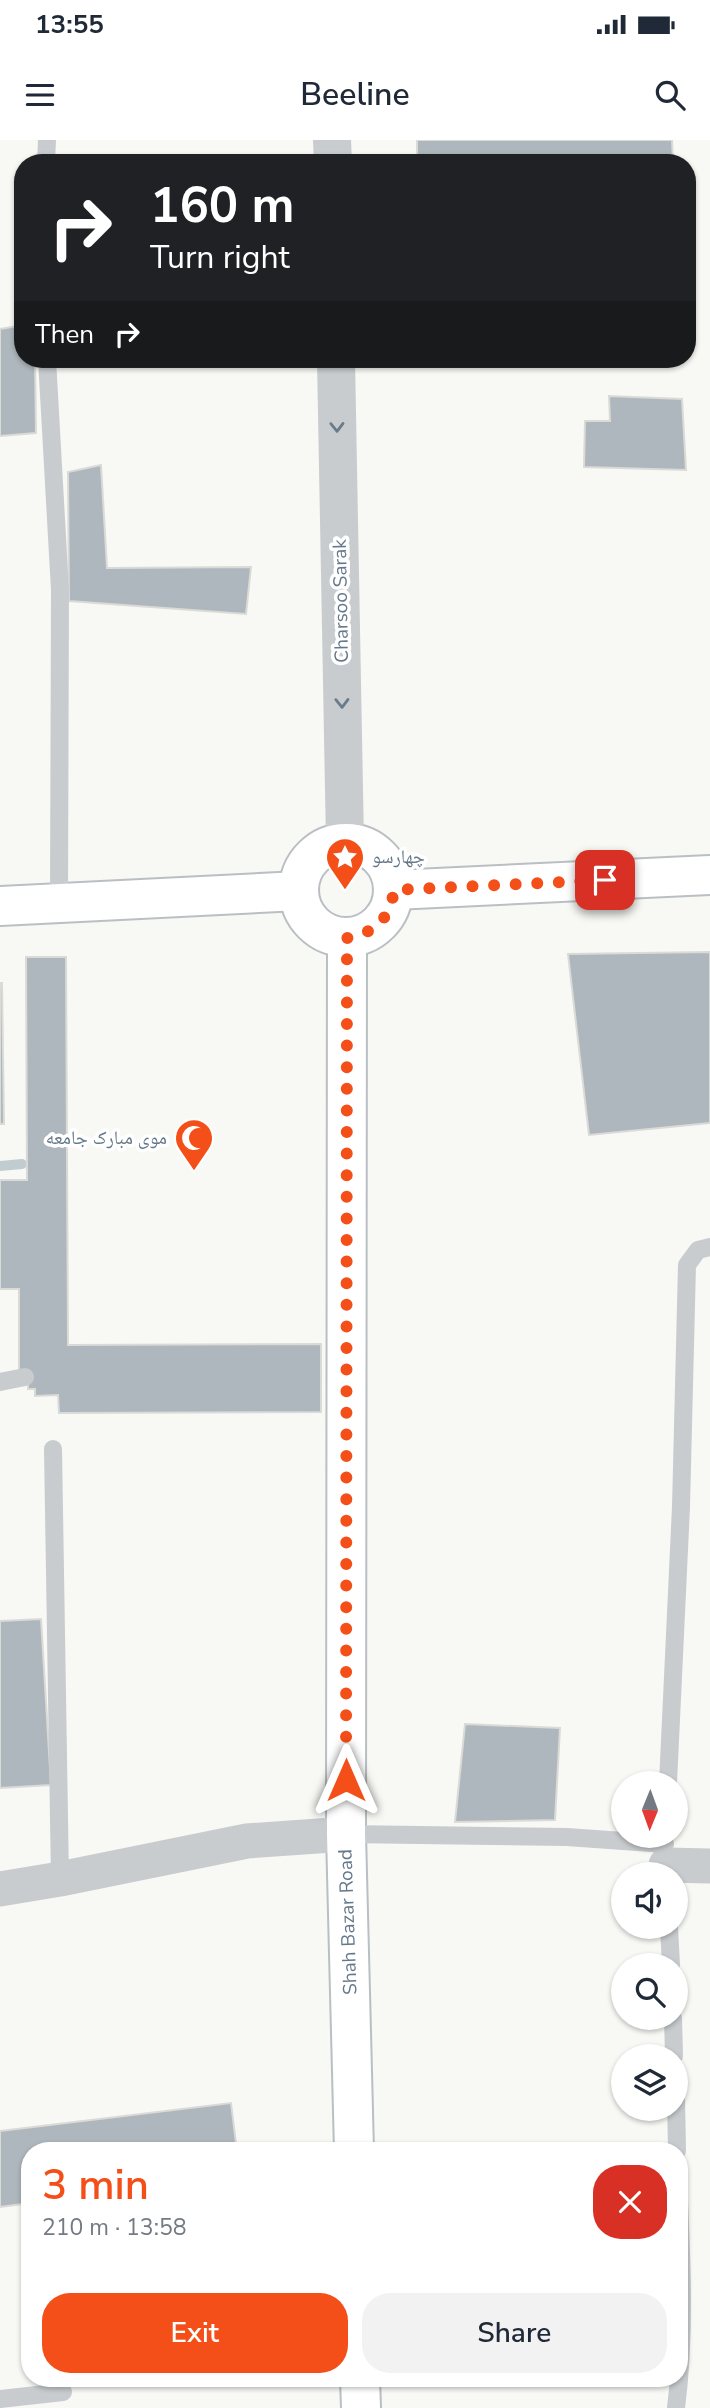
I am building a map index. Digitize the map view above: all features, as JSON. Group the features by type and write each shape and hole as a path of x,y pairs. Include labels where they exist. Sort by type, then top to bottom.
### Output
{"main road":[{"path":"345,843 369,849 380,857 393,878 394,890 392,905 380,924 361,935 347,938 332,936 314,924 301,906 299,891 304,867 312,858 321,850 345,843"},
{"path":"394,890 710,875"},
{"path":"0,906 299,891"},
{"name":"Shah Bazar Road","path":"347,938 346,1834 354,2142"},
{"path":"360,2387 361,2408"}],"street":[{"name":"Charsoo Sarak","path":"336,368 345,843"},
{"path":"0,1889 247,1841 346,1834"},
{"path":"666,1855 710,1866"}],"lane":[{"path":"48,368 60,590 59,902"},
{"path":"669,1771 681,1507 687,1265 698,1250 710,1247"},
{"path":"0,1382 25,1377"},
{"path":"53,1448 60,1879"},
{"path":"346,1834 567,1837 666,1855"},
{"path":"676,2121 677,2142"},
{"path":"676,2408 679,2387"},
{"path":"0,2399 64,2392"}],"building":[{"path":"417,140 672,140 673,154 417,154"},
{"path":"14,327 14,368 35,368 36,433 0,436 0,329"},
{"path":"609,396 682,399 686,470 584,467 585,421 610,421"},
{"path":"101,465 107,568 251,567 246,614 69,601 68,472"},
{"path":"710,952 710,1123 589,1135 568,954"},
{"path":"26,957 66,957 68,1345 321,1344 321,1412 59,1413 58,1395 35,1396 35,1389 28,1389 28,1370 19,1370 19,1289 0,1289 0,1180 27,1180"},
{"path":"2,983 4,1124 0,1124"},
{"path":"41,1619 51,1785 0,1788 0,1621"},
{"path":"465,1724 560,1728 555,1820 455,1822"},
{"path":"231,2103 236,2142 21,2142 21,2204 0,2207 0,2131"}],"waterway":[{"path":"0,1166 22,1164"}],"place":[{"name":"چهارسو","path":"345,891"},
{"name":"موی مبارک جامعه","path":"194,1172"}],"route":[{"path":"346,1780 347,938 375,929 392,905 394,890 605,880"}]}
